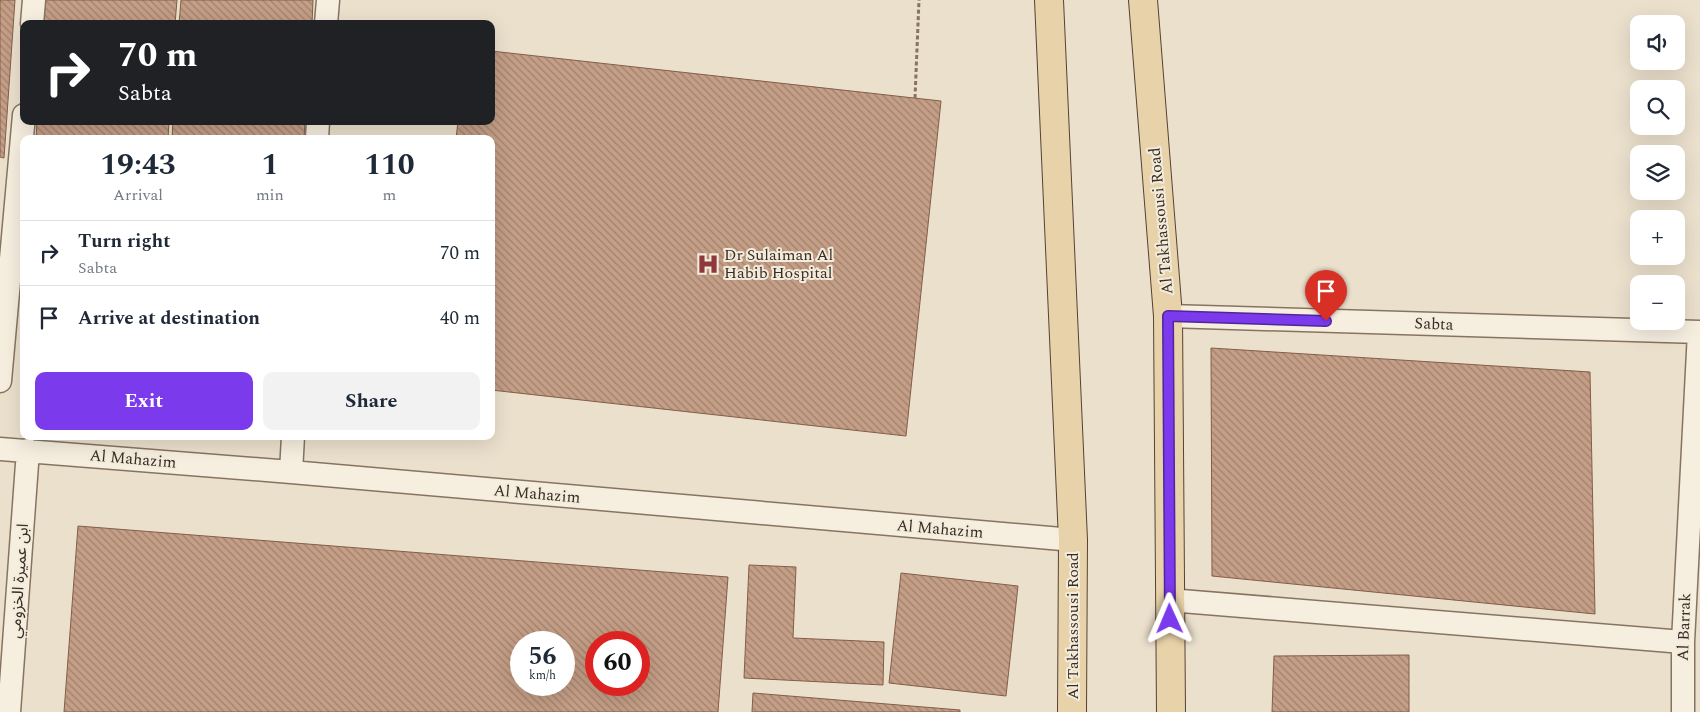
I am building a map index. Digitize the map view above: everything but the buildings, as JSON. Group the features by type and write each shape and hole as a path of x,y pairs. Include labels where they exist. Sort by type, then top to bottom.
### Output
{"main road":[{"name":"Al Takhassousi Road","path":"1049,0 1073,540 1072,712"},
{"name":"Al Takhassousi Road","path":"1143,0 1168,316 1171,712"}],"street":[{"path":"32,20 34,0"},
{"path":"326,20 328,0"},
{"path":"0,381 9,177 22,125"},
{"name":"Sabta","path":"1168,316 1700,332"},
{"name":"Al Barrak","path":"1684,712 1683,642 1700,332"},
{"path":"291,472 294,440"},
{"name":"Al Mahazim","path":"0,449 291,472 1073,540"},
{"name":"ابن عميرة الخزومي","path":"10,712 28,450"},
{"path":"1170,600 1683,642"}],"path":[{"path":"915,98 919,0"}],"place":[{"name":"Dr Sulaiman Al Habib Hospital","path":"708,264"}],"route":[{"path":"1170,619 1168,316 1326,321"}]}
